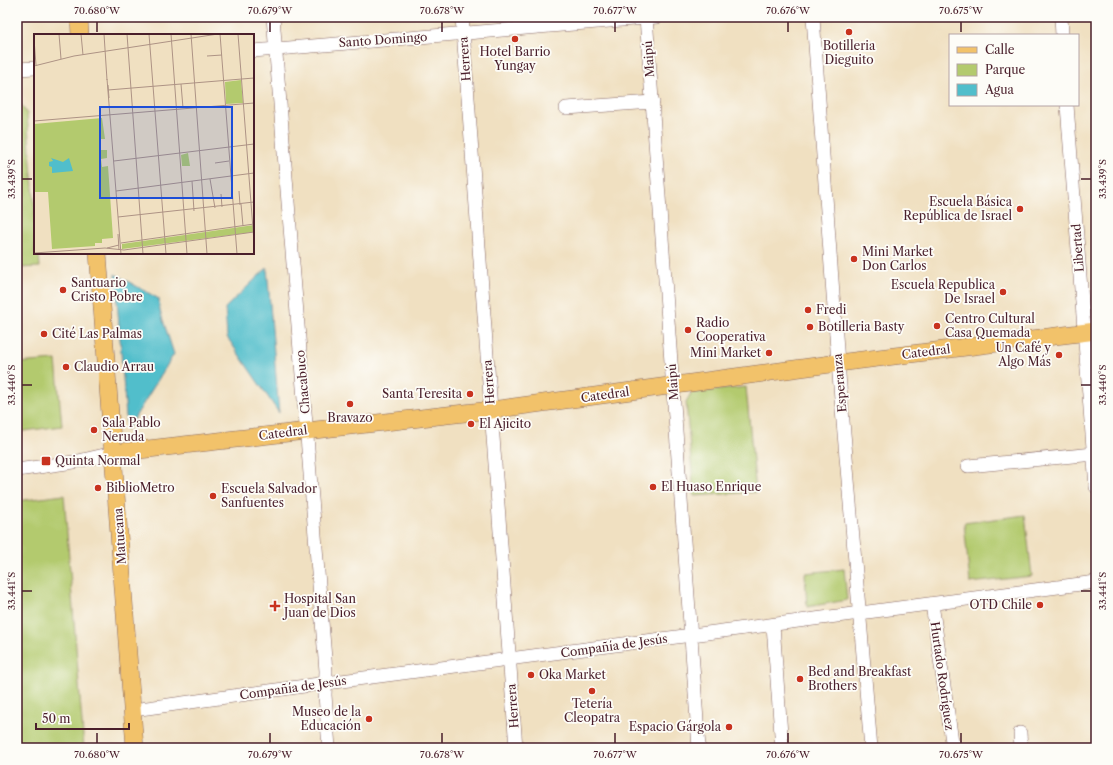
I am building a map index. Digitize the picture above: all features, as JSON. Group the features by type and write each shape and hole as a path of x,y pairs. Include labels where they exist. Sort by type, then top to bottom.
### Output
{"main road":[{"path":"79,17 80,34"},
{"name":"Matucana","path":"98,254 135,748"},
{"name":"Catedral","path":"114,453 491,410 838,363 1090,332"}],"street":[{"name":"Chacabuco","path":"273,17 326,671 325,695 329,748"},
{"name":"Herrera","path":"462,17 516,748"},
{"name":"Santo Domingo","path":"254,50 463,34 650,17"},
{"name":"Maipú","path":"650,17 653,102 699,748"},
{"name":"Esperanza","path":"813,17 855,574 861,613 872,748"},
{"path":"1061,17 1062,34"},
{"path":"17,69 34,68"},
{"path":"566,108 653,102"},
{"name":"Libertad","path":"1067,106 1090,332 1096,486"},
{"path":"17,470 74,462 114,453"},
{"path":"968,466 1094,454"},
{"name":"Compañía de Jesús","path":"133,710 326,683 1096,582"},
{"name":"Hurtado Rodríguez","path":"932,604 953,748"},
{"path":"773,625 782,748"},
{"path":"1020,733 1021,748"}],"green space":[{"path":"17,98 27,114 34,199 34,254 39,254 40,267 17,268"},
{"path":"56,360 62,426 17,432 17,363"},
{"path":"746,387 756,492 694,496 686,402 691,393"},
{"path":"64,495 84,748 17,748 17,501"},
{"path":"1025,515 1032,576 970,583 964,523"},
{"path":"844,569 847,600 807,607 805,573"}],"water":[{"path":"267,268 279,413 227,337 225,308"},
{"path":"115,274 159,299 160,311 174,354 127,430"}],"place":[{"name":"Botilleria Dieguito","path":"849,32"},
{"name":"Hotel Barrio Yungay","path":"515,39"},
{"name":"Escuela Básica República de Israel","path":"1020,209"},
{"name":"Mini Market Don Carlos","path":"854,259"},
{"name":"Santuario Cristo Pobre","path":"63,290"},
{"name":"Escuela Republica De Israel","path":"1003,292"},
{"name":"Fredi","path":"808,310"},
{"name":"Centro Cultural Casa Quemada","path":"937,326"},
{"name":"Botilleria Basty","path":"810,327"},
{"name":"Radio Cooperativa","path":"688,330"},
{"name":"Cité Las Palmas","path":"44,334"},
{"name":"Mini Market","path":"769,353"},
{"name":"Un Café y Algo Más","path":"1059,355"},
{"name":"Claudio Arrau","path":"66,367"},
{"name":"Santa Teresita","path":"470,394"},
{"name":"Bravazo","path":"350,404"},
{"name":"El Ajicito","path":"471,424"},
{"name":"Sala Pablo Neruda","path":"94,430"},
{"name":"Quinta Normal","path":"46,461"},
{"name":"El Huaso Enrique","path":"653,487"},
{"name":"BiblioMetro","path":"98,488"},
{"name":"Escuela Salvador Sanfuentes","path":"213,496"},
{"name":"OTD Chile","path":"1040,605"},
{"name":"Hospital San Juan de Dios","path":"275,606"},
{"name":"Oka Market","path":"531,675"},
{"name":"Bed and Breakfast Brothers","path":"800,679"},
{"name":"Tetería Cleopatra","path":"592,691"},
{"name":"Museo de la Educación","path":"369,719"},
{"name":"Espacio Gárgola","path":"729,727"}]}
